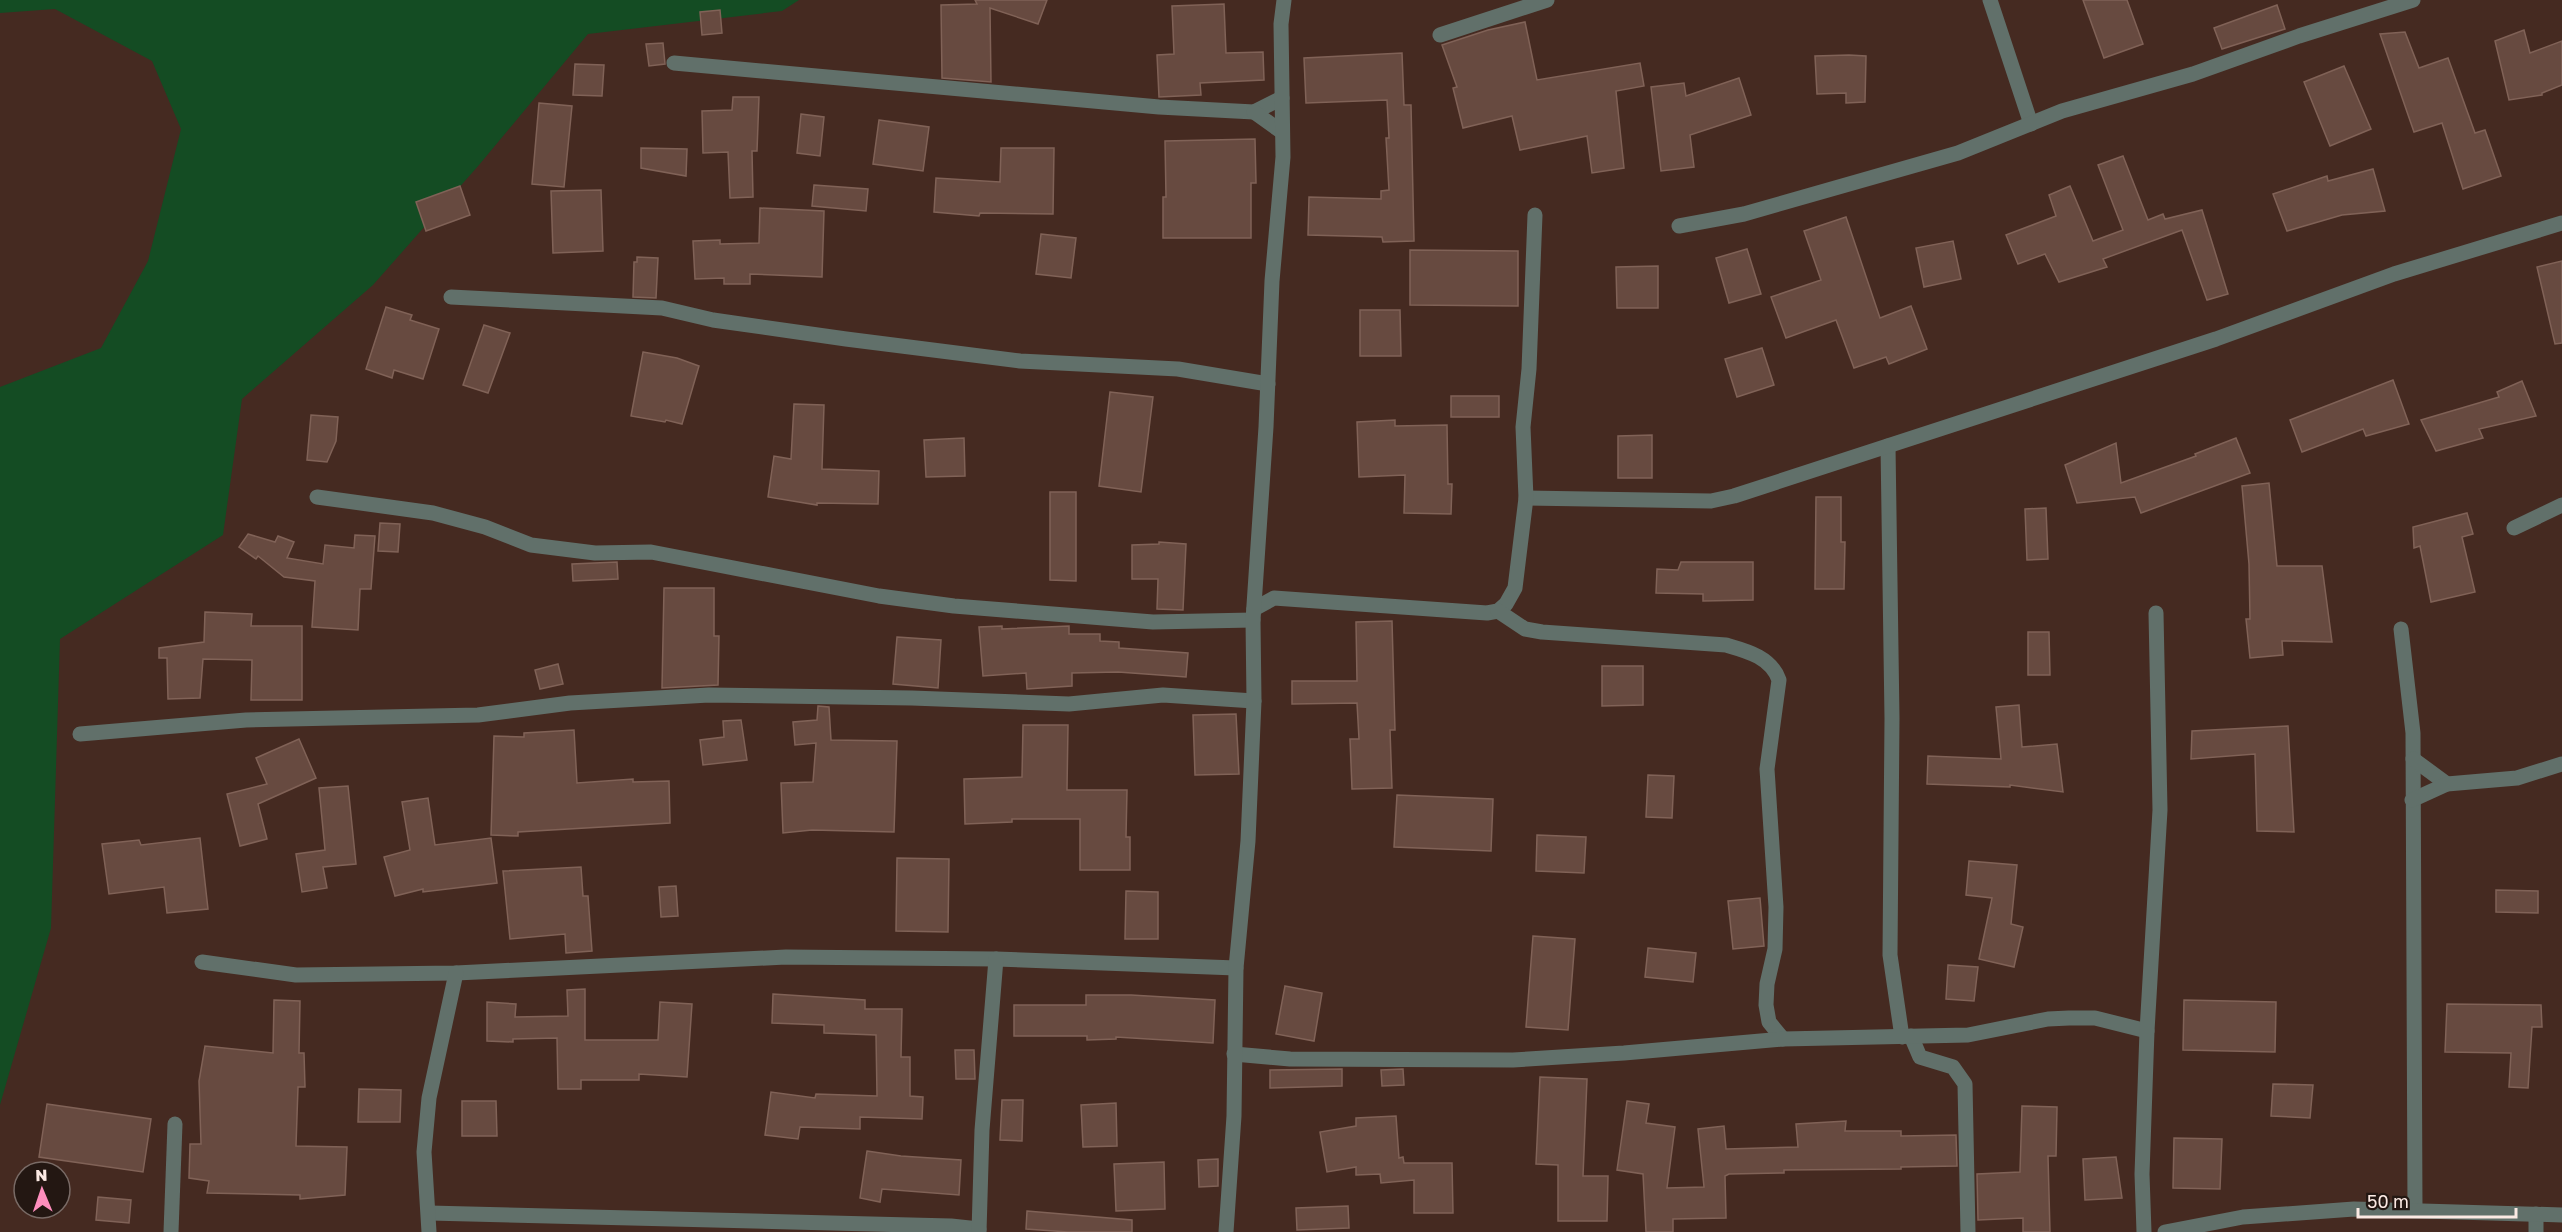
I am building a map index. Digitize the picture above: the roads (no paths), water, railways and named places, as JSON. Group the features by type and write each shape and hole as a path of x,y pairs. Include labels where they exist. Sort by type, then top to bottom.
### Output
{"street":[{"path":"1227,1232 1234,1116 1236,968 1248,841 1254,701 1253,615 1268,384 1272,281 1283,157 1281,24 1284,0"},
{"path":"1440,35 1547,0"},
{"path":"1990,0 2031,124"},
{"path":"1679,226 1744,214 1958,153 2062,111 2193,74 2299,36 2413,0"},
{"path":"674,63 1159,107 1254,112 1282,98"},
{"path":"1254,112 1282,132"},
{"path":"1256,584 1274,598 1486,613 1498,611 1506,604 1515,588 1526,498 1523,427 1529,369 1535,215"},
{"path":"1526,498 1711,501 2216,339 2394,274 2562,223"},
{"path":"451,297 662,308 713,320 1020,361 1178,369 1268,384"},
{"path":"1888,446 1892,718 1890,955 1906,1036 1920,1057 1953,1067 1965,1084 1968,1232"},
{"path":"317,497 433,513 485,527 531,545 595,553 651,552 912,601 1153,622 1253,615 1274,598"},
{"path":"2514,528 2562,505"},
{"path":"1498,611 1525,629 1533,631 1726,645 1748,651 1766,662 1776,672 1779,680 1767,769 1776,907 1775,949 1767,984 1766,1005 1769,1022 1783,1039"},
{"path":"2144,1232 2142,1174 2147,1031 2160,810 2156,613"},
{"path":"2401,629 2413,733 2415,1210"},
{"path":"80,734 246,720 478,715 570,703 709,695 912,698 1069,704 1163,695 1254,701"},
{"path":"2413,759 2447,784"},
{"path":"2412,800 2447,784 2517,778 2562,764"},
{"path":"202,962 296,975 456,973 786,957 996,959 1236,968"},
{"path":"429,1213 951,1226 979,1230 982,1130 996,959"},
{"path":"429,1232 424,1152 429,1098 456,973"},
{"path":"1234,1054 1290,1059 1513,1060 1634,1053 1783,1039 1968,1035 2048,1019 2069,1018 2095,1018 2147,1031"},
{"path":"171,1232 175,1124"},
{"path":"2165,1232 2243,1217 2354,1209 2562,1215"},
{"path":"2536,1214 2536,1232"}]}
